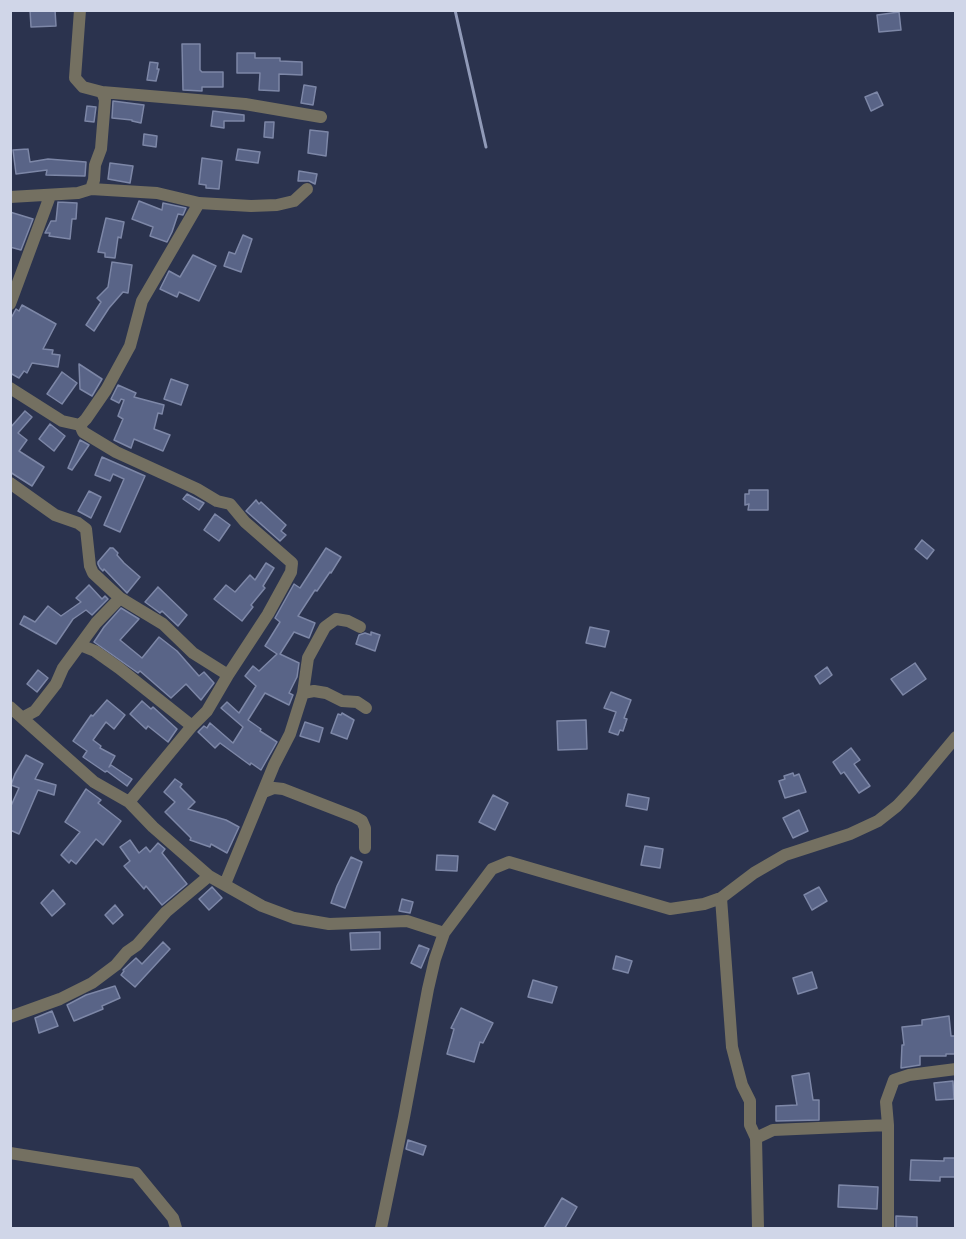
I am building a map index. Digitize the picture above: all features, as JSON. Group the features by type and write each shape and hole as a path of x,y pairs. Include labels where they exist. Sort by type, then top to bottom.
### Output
{"street":[{"path":"80,10 75,78 83,87 102,92 245,104 321,117"},
{"path":"91,189 95,165 101,149 105,100 102,92"},
{"path":"10,197 50,196 91,189 157,193 199,203 278,205 294,201 308,189"},
{"path":"10,304 50,196"},
{"path":"80,425 106,390 130,346 142,301 199,203"},
{"path":"10,388 62,421 80,425"},
{"path":"80,425 83,432 116,453 198,489 217,501 230,504 245,522 292,563 291,572 268,614 207,711 129,802"},
{"path":"10,483 55,515 78,523 86,529 90,566 93,573 120,598 163,624 193,653 228,675"},
{"path":"22,718 35,711 56,684 63,668 96,623 120,598"},
{"path":"225,884 274,765 290,734 303,693 308,658 325,627 336,619 348,621 360,627"},
{"path":"80,645 95,651 119,668 192,726"},
{"path":"303,693 314,691 326,693 342,701 357,702 366,708"},
{"path":"10,707 94,782 129,802 153,827 209,876 262,906 294,918 329,924 407,921 444,933"},
{"path":"381,1228 435,958 444,933 492,869 509,862 670,909 704,904 721,898 754,873 785,855 850,834 878,820 904,799 956,737"},
{"path":"264,792 274,788 283,789 355,817 362,821 365,828 365,848"},
{"path":"10,1017 66,996 92,982 116,965 166,912 209,876"},
{"path":"721,898 732,1047 742,1085 750,1101 750,1125 756,1138 758,1228"},
{"path":"888,1228 886,1102 894,1080 909,1075 956,1069"},
{"path":"756,1138 773,1130 888,1125"},
{"path":"10,1153 136,1173 173,1218 176,1228"}],"building":[{"path":"30,10 55,10 56,26 31,27"},
{"path":"899,12 901,30 879,32 877,15"},
{"path":"182,44 200,44 200,70 202,72 223,72 223,87 202,87 202,91 183,90"},
{"path":"237,53 255,53 255,58 280,58 280,61 302,62 302,75 279,74 279,91 259,90 260,73 237,73"},
{"path":"150,62 158,63 156,81 147,80"},
{"path":"304,85 316,87 313,105 301,103"},
{"path":"877,92 883,105 871,111 865,97"},
{"path":"113,101 144,105 141,123 112,118"},
{"path":"87,106 96,107 94,122 85,121"},
{"path":"213,111 244,115 244,121 224,121 224,128 211,126"},
{"path":"265,122 274,122 273,138 264,137"},
{"path":"310,130 328,132 326,156 308,153"},
{"path":"144,134 157,136 156,147 143,145"},
{"path":"28,149 30,162 48,159 86,162 85,176 46,175 47,170 16,174 13,150"},
{"path":"238,149 260,152 258,163 236,160"},
{"path":"202,158 222,161 219,189 206,188 206,185 199,184"},
{"path":"110,163 133,166 130,183 108,179"},
{"path":"299,171 317,174 315,184 309,181 298,181"},
{"path":"139,201 162,210 163,203 186,208 183,215 178,214 167,242 150,236 153,227 132,219"},
{"path":"58,202 77,203 76,219 72,219 70,239 49,236 50,233 45,233 51,221 56,221"},
{"path":"10,212 33,219 21,250 10,247"},
{"path":"106,218 124,222 121,238 118,237 115,258 105,257 105,253 98,252"},
{"path":"243,235 252,239 241,272 224,266 229,252 235,254"},
{"path":"193,255 216,266 199,301 179,292 177,297 160,289 169,271 180,277"},
{"path":"112,262 132,265 128,293 123,292 94,331 86,325 101,302 97,298 108,287"},
{"path":"22,305 56,324 43,349 53,350 52,354 60,355 58,367 32,363 27,373 24,371 19,378 10,373 10,320 16,309 19,311"},
{"path":"79,364 102,379 92,396 80,389"},
{"path":"62,372 77,383 62,404 47,394"},
{"path":"171,379 188,385 181,405 164,399"},
{"path":"118,385 136,393 134,397 164,405 162,414 158,413 154,429 170,435 163,451 134,439 131,448 114,440 123,419 118,416 124,400 121,399 119,403 111,399"},
{"path":"25,411 32,417 18,433 27,440 19,451 44,467 32,486 10,472 10,428"},
{"path":"50,424 65,436 54,451 39,439"},
{"path":"80,440 89,445 72,470 68,468"},
{"path":"102,457 145,476 120,532 104,525 124,479 113,474 110,481 95,475"},
{"path":"749,490 768,490 768,510 748,510 749,504 745,505 745,494 749,494"},
{"path":"89,491 101,497 91,518 78,511"},
{"path":"187,494 204,503 199,510 183,499"},
{"path":"256,500 286,525 281,531 286,535 280,541 246,511"},
{"path":"215,514 230,525 219,541 204,530"},
{"path":"922,540 934,550 927,559 915,549"},
{"path":"110,548 113,548 124,563 140,577 127,593 98,564"},
{"path":"326,548 341,557 298,616 315,623 309,638 294,632 280,654 299,663 297,677 289,693 293,695 289,705 265,693 248,720 277,742 261,770 251,763 250,765 220,743 215,748 198,732 204,726 207,728 210,723 233,743 243,727 221,708 227,702 239,713 256,686 245,676 253,666 259,671 277,654 265,646 280,622 275,618 294,584 300,588"},
{"path":"266,563 274,568 263,586 265,588 242,621 214,599 226,585 235,592 250,575 255,580"},
{"path":"89,585 102,599 105,596 108,599 92,615 86,610 73,619 56,644 20,624 24,616 35,622 48,606 61,616 81,602 76,598"},
{"path":"158,587 187,615 178,626 162,611 160,613 145,602"},
{"path":"121,608 139,619 120,640 142,658 159,637 177,651 199,676 204,672 214,683 201,700 186,684 171,698 140,671 138,673 94,642"},
{"path":"590,627 609,631 605,647 586,643"},
{"path":"371,632 380,635 375,651 356,644 359,635 365,633 371,635"},
{"path":"915,663 926,679 903,695 891,679"},
{"path":"827,667 832,675 820,684 815,676"},
{"path":"38,670 48,678 37,692 27,684"},
{"path":"611,692 631,700 624,718 627,719 623,731 620,730 618,735 609,732 616,712 604,708"},
{"path":"107,700 125,715 114,729 106,722 93,740 101,746 100,748 115,756 109,767 111,765 132,779 127,786 83,757 87,751 73,741 91,715 93,716"},
{"path":"142,701 151,709 153,707 177,729 168,742 148,726 146,729 130,714"},
{"path":"342,713 354,720 347,739 331,733 338,714"},
{"path":"586,720 587,749 558,750 557,721"},
{"path":"305,722 323,728 319,742 300,736"},
{"path":"851,748 860,760 854,764 870,786 859,793 844,772 841,774 833,762"},
{"path":"26,755 43,764 35,779 56,785 54,795 38,790 19,834 10,830 10,808 19,788 11,785"},
{"path":"793,773 794,776 799,774 806,792 785,798 779,781 785,779 784,776"},
{"path":"175,779 182,784 180,787 195,802 188,809 226,820 239,827 227,853 211,844 210,847 190,840 191,838 165,812 175,802 164,792"},
{"path":"86,789 101,800 98,803 121,821 103,845 96,839 76,864 71,860 69,863 61,855 80,832 65,822"},
{"path":"628,794 649,798 647,810 626,806"},
{"path":"493,795 508,803 495,830 479,822"},
{"path":"799,810 808,831 793,838 783,818"},
{"path":"130,840 139,853 146,847 150,852 158,843 165,849 162,853 187,884 162,905 124,866 130,861 120,847"},
{"path":"645,846 663,849 660,868 641,865"},
{"path":"437,855 458,856 457,871 436,870"},
{"path":"351,857 362,862 345,908 331,903"},
{"path":"212,887 222,898 209,910 199,899"},
{"path":"819,887 827,901 812,910 804,895"},
{"path":"53,890 65,904 52,916 41,903"},
{"path":"402,899 413,902 410,913 399,911"},
{"path":"115,905 123,915 113,924 105,915"},
{"path":"380,932 380,949 351,950 350,933"},
{"path":"163,942 170,949 135,987 121,975 123,970 136,958 142,964"},
{"path":"419,945 429,949 421,968 411,963"},
{"path":"616,956 632,961 628,973 613,969"},
{"path":"812,972 817,988 798,994 793,978"},
{"path":"533,980 557,987 552,1003 528,997"},
{"path":"115,986 120,998 102,1006 103,1009 74,1021 67,1005 86,995"},
{"path":"461,1008 493,1023 483,1043 480,1042 474,1062 447,1054 454,1029 451,1028"},
{"path":"52,1011 58,1026 39,1033 35,1018"},
{"path":"949,1016 951,1036 956,1036 956,1054 920,1056 920,1065 901,1068 902,1045 904,1045 902,1027 922,1025 922,1020"},
{"path":"809,1073 813,1100 819,1100 819,1120 776,1121 776,1106 797,1105 792,1076"},
{"path":"953,1081 954,1099 936,1100 934,1083"},
{"path":"408,1140 426,1146 423,1155 406,1149"},
{"path":"944,1158 956,1158 956,1177 940,1177 940,1181 910,1180 911,1160 944,1161"},
{"path":"839,1185 878,1187 877,1209 838,1207"},
{"path":"562,1198 577,1207 565,1228 544,1228"},
{"path":"896,1216 917,1217 917,1228 896,1228"}],"waterway":[{"path":"455,10 486,147"}]}
